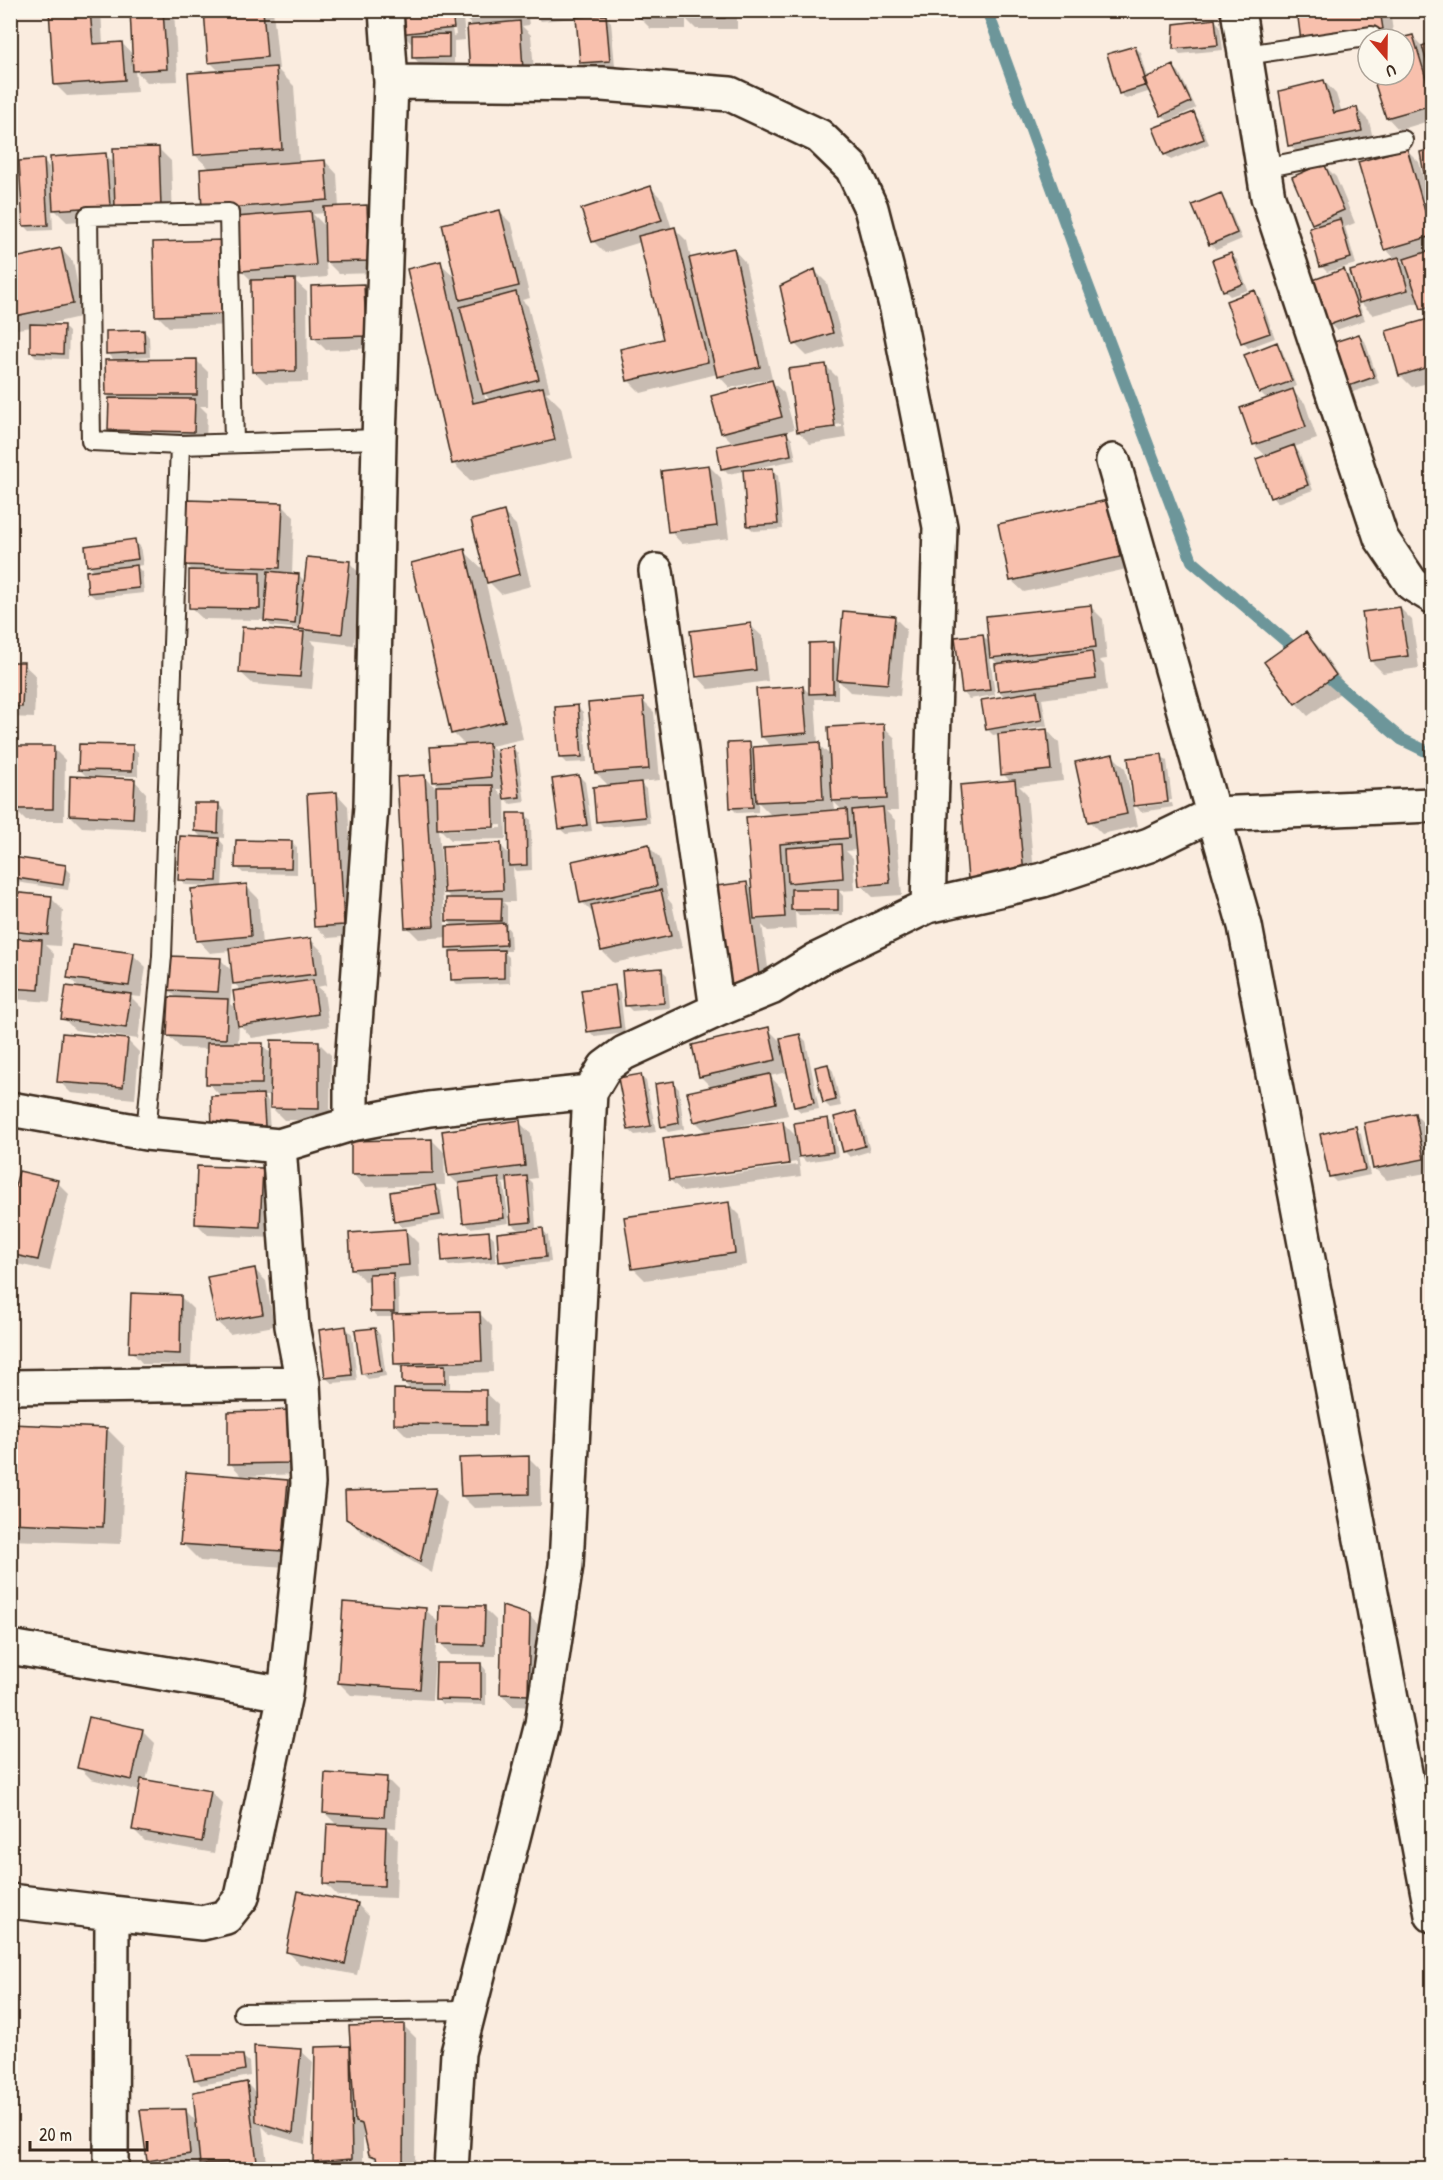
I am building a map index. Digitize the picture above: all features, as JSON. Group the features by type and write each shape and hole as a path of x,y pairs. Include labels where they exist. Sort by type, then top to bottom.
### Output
{"street":[{"path":"351,1124 351,1078 371,806 379,439 391,82 387,10"},
{"path":"1238,10 1268,197 1381,538 1412,584 1432,596"},
{"path":"391,82 602,84 730,94 819,136 852,168 871,208 897,309 940,527 928,906"},
{"path":"1113,461 1245,926 1432,1915"},
{"path":"656,571 717,1010"},
{"path":"451,2169 458,2053 542,1724 566,1565 590,1092 605,1067 624,1053 771,988 818,959 928,906 1043,880 1149,845 1213,814 1432,805"},
{"path":"10,1109 147,1133 279,1146 351,1124 429,1109 590,1092"},
{"path":"10,1901 202,1923 226,1917 242,1897 285,1694 309,1484 303,1383 292,1326 279,1146"},
{"path":"10,1386 303,1383"},
{"path":"10,1647 285,1694"},
{"path":"111,2169 112,1913"}],"lane":[{"path":"1246,55 1356,38"},
{"path":"1264,168 1403,140"},
{"path":"234,443 229,213 88,216 91,441 180,445 379,439"},
{"path":"147,1133 162,956 180,445"},
{"path":"243,2013 469,2010"}],"building":[{"path":"49,10 90,10 93,44 122,42 125,80 54,85"},
{"path":"130,10 163,10 167,69 133,71"},
{"path":"204,10 263,10 267,57 208,63"},
{"path":"397,10 452,10 454,28 399,34"},
{"path":"462,10 517,10 517,13 463,19"},
{"path":"638,10 674,10 674,18 637,17"},
{"path":"682,10 725,10 725,18 682,18"},
{"path":"1297,10 1380,10 1383,27 1356,27 1356,33 1301,41"},
{"path":"606,15 610,61 580,63 576,17"},
{"path":"1215,19 1218,45 1173,49 1174,24"},
{"path":"520,21 523,70 470,74 467,26"},
{"path":"449,34 449,57 412,58 412,35"},
{"path":"1432,42 1432,79 1422,46"},
{"path":"1416,45 1432,98 1432,105 1386,118 1376,87 1416,87"},
{"path":"1135,46 1147,85 1119,94 1107,54"},
{"path":"1173,65 1191,102 1161,116 1143,79"},
{"path":"276,67 282,149 194,155 188,73"},
{"path":"1324,80 1334,113 1357,107 1362,131 1288,146 1279,91"},
{"path":"1194,112 1204,139 1164,155 1153,128"},
{"path":"159,147 161,207 115,208 113,148"},
{"path":"1407,148 1432,236 1384,250 1358,162"},
{"path":"1432,149 1432,184 1426,185 1420,152"},
{"path":"106,153 110,206 53,210 50,157"},
{"path":"44,159 48,225 23,226 19,161"},
{"path":"325,160 328,200 202,210 200,169"},
{"path":"1324,163 1344,210 1312,224 1292,177"},
{"path":"651,186 662,220 592,242 581,209"},
{"path":"1221,193 1237,233 1209,245 1192,205"},
{"path":"1432,193 1432,219 1425,196"},
{"path":"367,205 369,261 325,262 324,207"},
{"path":"500,210 519,286 460,300 442,224"},
{"path":"311,211 316,265 241,271 236,217"},
{"path":"1340,219 1351,258 1320,267 1309,228"},
{"path":"675,227 708,362 627,381 620,349 663,339 638,236"},
{"path":"223,240 225,314 155,316 153,242"},
{"path":"61,248 73,304 10,317 10,259"},
{"path":"734,248 760,367 717,377 689,258"},
{"path":"1432,250 1432,306 1421,309 1404,259"},
{"path":"1231,253 1243,284 1223,291 1212,260"},
{"path":"1399,257 1408,290 1359,303 1350,271"},
{"path":"441,261 473,403 543,387 555,440 452,464 407,269"},
{"path":"815,269 833,333 793,345 780,286"},
{"path":"1344,269 1360,314 1329,325 1313,280"},
{"path":"295,279 296,371 252,372 251,280"},
{"path":"364,284 366,336 312,338 311,286"},
{"path":"1255,290 1270,333 1241,343 1226,301"},
{"path":"516,292 539,379 483,394 460,307"},
{"path":"1432,318 1432,366 1399,376 1386,331"},
{"path":"30,324 64,325 63,354 30,352"},
{"path":"144,330 145,352 106,354 106,331"},
{"path":"1359,334 1374,377 1340,389 1325,345"},
{"path":"1277,342 1292,381 1259,393 1244,355"},
{"path":"197,359 197,395 106,395 105,360"},
{"path":"826,364 835,427 797,432 788,369"},
{"path":"772,380 782,417 721,433 711,396"},
{"path":"1293,389 1306,427 1253,445 1240,408"},
{"path":"109,398 195,399 194,432 108,430"},
{"path":"787,432 791,455 721,469 717,446"},
{"path":"1294,445 1308,485 1270,498 1256,459"},
{"path":"709,465 717,526 668,532 661,471"},
{"path":"773,468 778,524 747,526 743,470"},
{"path":"187,500 283,503 280,568 184,565"},
{"path":"1108,500 1120,557 1010,581 998,524"},
{"path":"504,511 520,574 487,583 471,520"},
{"path":"135,539 138,559 87,566 85,546"},
{"path":"465,549 505,721 451,734 411,563"},
{"path":"307,557 350,561 342,634 299,629"},
{"path":"137,565 139,588 88,593 86,571"},
{"path":"189,570 260,572 260,609 189,608"},
{"path":"268,571 299,574 295,624 264,621"},
{"path":"1091,605 1096,647 990,658 986,616"},
{"path":"1400,607 1408,656 1370,661 1362,612"},
{"path":"843,611 895,616 888,684 837,680"},
{"path":"751,623 756,670 696,677 690,631"},
{"path":"242,627 304,632 300,677 239,673"},
{"path":"1306,632 1336,675 1295,704 1264,662"},
{"path":"983,634 990,690 962,693 955,637"},
{"path":"833,642 833,693 809,694 809,643"},
{"path":"1092,651 1096,679 998,691 995,664"},
{"path":"10,662 24,662 22,707 10,706"},
{"path":"803,686 807,733 760,737 756,689"},
{"path":"1037,691 1042,720 986,730 981,700"},
{"path":"643,698 649,769 595,773 588,703"},
{"path":"578,705 582,757 559,758 555,707"},
{"path":"884,724 887,799 832,801 828,727"},
{"path":"1047,729 1051,770 1001,775 998,734"},
{"path":"750,742 753,807 730,808 727,743"},
{"path":"820,742 823,799 756,802 753,747"},
{"path":"489,743 491,777 433,782 430,747"},
{"path":"79,744 133,745 132,771 78,770"},
{"path":"14,746 54,746 53,809 12,809"},
{"path":"513,746 520,797 504,799 497,749"},
{"path":"1113,754 1127,814 1088,822 1075,762"},
{"path":"1162,754 1168,802 1134,806 1128,758"},
{"path":"425,775 434,926 405,928 397,777"},
{"path":"579,775 587,825 559,829 552,779"},
{"path":"70,776 135,779 133,818 69,815"},
{"path":"1015,780 1024,874 968,879 960,785"},
{"path":"641,782 645,817 596,822 593,787"},
{"path":"493,785 494,827 437,829 436,786"},
{"path":"337,792 344,925 314,927 307,794"},
{"path":"194,803 219,803 218,833 194,831"},
{"path":"883,807 890,883 859,886 852,810"},
{"path":"847,809 849,838 780,844 785,917 754,919 746,817"},
{"path":"508,813 526,813 527,865 509,866"},
{"path":"180,836 219,838 217,881 178,880"},
{"path":"236,840 292,841 291,868 235,868"},
{"path":"501,843 503,890 444,893 442,846"},
{"path":"649,844 657,886 580,903 572,861"},
{"path":"841,844 843,878 788,883 786,848"},
{"path":"12,857 66,865 63,885 10,877"},
{"path":"747,882 761,991 715,997 701,888"},
{"path":"247,884 251,936 196,941 191,889"},
{"path":"791,889 838,889 838,910 791,910"},
{"path":"661,890 671,936 601,951 591,905"},
{"path":"10,892 52,896 48,935 10,931"},
{"path":"446,898 502,898 501,921 446,921"},
{"path":"505,923 506,945 446,948 446,926"},
{"path":"10,938 42,940 39,990 10,988"},
{"path":"311,938 316,974 233,984 229,948"},
{"path":"72,945 134,953 129,986 67,978"},
{"path":"504,950 504,978 451,980 450,951"},
{"path":"169,956 221,958 218,992 167,990"},
{"path":"662,968 664,1003 625,1006 622,971"},
{"path":"313,980 318,1014 238,1026 233,991"},
{"path":"615,985 620,1027 587,1032 581,990"},
{"path":"66,986 131,994 126,1028 61,1019"},
{"path":"169,997 228,999 226,1039 167,1036"},
{"path":"769,1027 776,1060 699,1077 692,1045"},
{"path":"62,1033 128,1039 123,1087 57,1082"},
{"path":"800,1034 814,1103 794,1107 780,1038"},
{"path":"271,1040 319,1041 319,1109 270,1108"},
{"path":"207,1043 263,1043 262,1084 206,1084"},
{"path":"828,1064 836,1100 823,1103 815,1067"},
{"path":"641,1074 651,1126 628,1130 618,1078"},
{"path":"770,1074 776,1103 694,1122 687,1092"},
{"path":"674,1081 679,1123 661,1127 655,1084"},
{"path":"263,1094 265,1126 212,1129 211,1096"},
{"path":"856,1111 865,1146 843,1152 834,1117"},
{"path":"1415,1113 1424,1159 1373,1169 1364,1123"},
{"path":"828,1118 833,1152 799,1157 794,1123"},
{"path":"520,1120 525,1166 448,1176 442,1131"},
{"path":"783,1121 789,1164 669,1180 663,1138"},
{"path":"1356,1126 1365,1170 1329,1177 1320,1134"},
{"path":"432,1139 433,1173 351,1175 351,1141"},
{"path":"197,1166 263,1168 260,1227 195,1224"},
{"path":"19,1171 58,1180 38,1260 10,1254 10,1205"},
{"path":"527,1176 531,1222 511,1224 507,1178"},
{"path":"499,1178 504,1218 463,1223 459,1183"},
{"path":"435,1185 440,1215 394,1222 390,1192"},
{"path":"729,1202 735,1253 632,1269 624,1217"},
{"path":"543,1228 546,1257 499,1262 497,1233"},
{"path":"406,1229 409,1265 351,1269 349,1233"},
{"path":"489,1231 491,1257 442,1261 440,1235"},
{"path":"255,1268 263,1314 216,1322 207,1277"},
{"path":"393,1273 394,1312 370,1312 369,1274"},
{"path":"131,1293 181,1295 180,1354 129,1352"},
{"path":"480,1312 482,1361 394,1364 392,1314"},
{"path":"346,1326 352,1375 325,1378 319,1330"},
{"path":"375,1328 381,1371 361,1374 355,1330"},
{"path":"445,1365 445,1383 402,1383 402,1366"},
{"path":"394,1389 486,1390 486,1425 394,1424"},
{"path":"290,1410 290,1463 228,1464 228,1412"},
{"path":"10,1424 107,1428 103,1527 10,1523"},
{"path":"529,1456 529,1494 461,1496 459,1458"},
{"path":"186,1472 288,1480 282,1551 180,1544"},
{"path":"436,1488 420,1562 346,1519 345,1491"},
{"path":"343,1602 426,1608 420,1689 338,1683"},
{"path":"439,1605 485,1606 484,1645 438,1644"},
{"path":"502,1606 530,1615 528,1695 500,1694"},
{"path":"436,1663 481,1663 481,1700 435,1699"},
{"path":"89,1717 143,1729 132,1780 77,1768"},
{"path":"325,1773 387,1777 384,1817 323,1813"},
{"path":"141,1779 211,1791 202,1842 132,1830"},
{"path":"327,1824 386,1827 384,1886 324,1884"},
{"path":"298,1891 358,1903 345,1964 286,1952"},
{"path":"404,2024 403,2170 380,2170 376,2157 369,2155 362,2124 355,2122 349,2026"},
{"path":"254,2046 301,2049 293,2133 256,2122"},
{"path":"350,2046 352,2159 313,2162 315,2047"},
{"path":"188,2055 243,2055 245,2070 194,2080"},
{"path":"247,2082 257,2162 200,2164 193,2092"},
{"path":"186,2109 190,2154 147,2161 140,2110"}],"waterway":[{"path":"987,10 1192,561 1301,654"},
{"path":"1319,669 1401,739 1432,754"}]}
